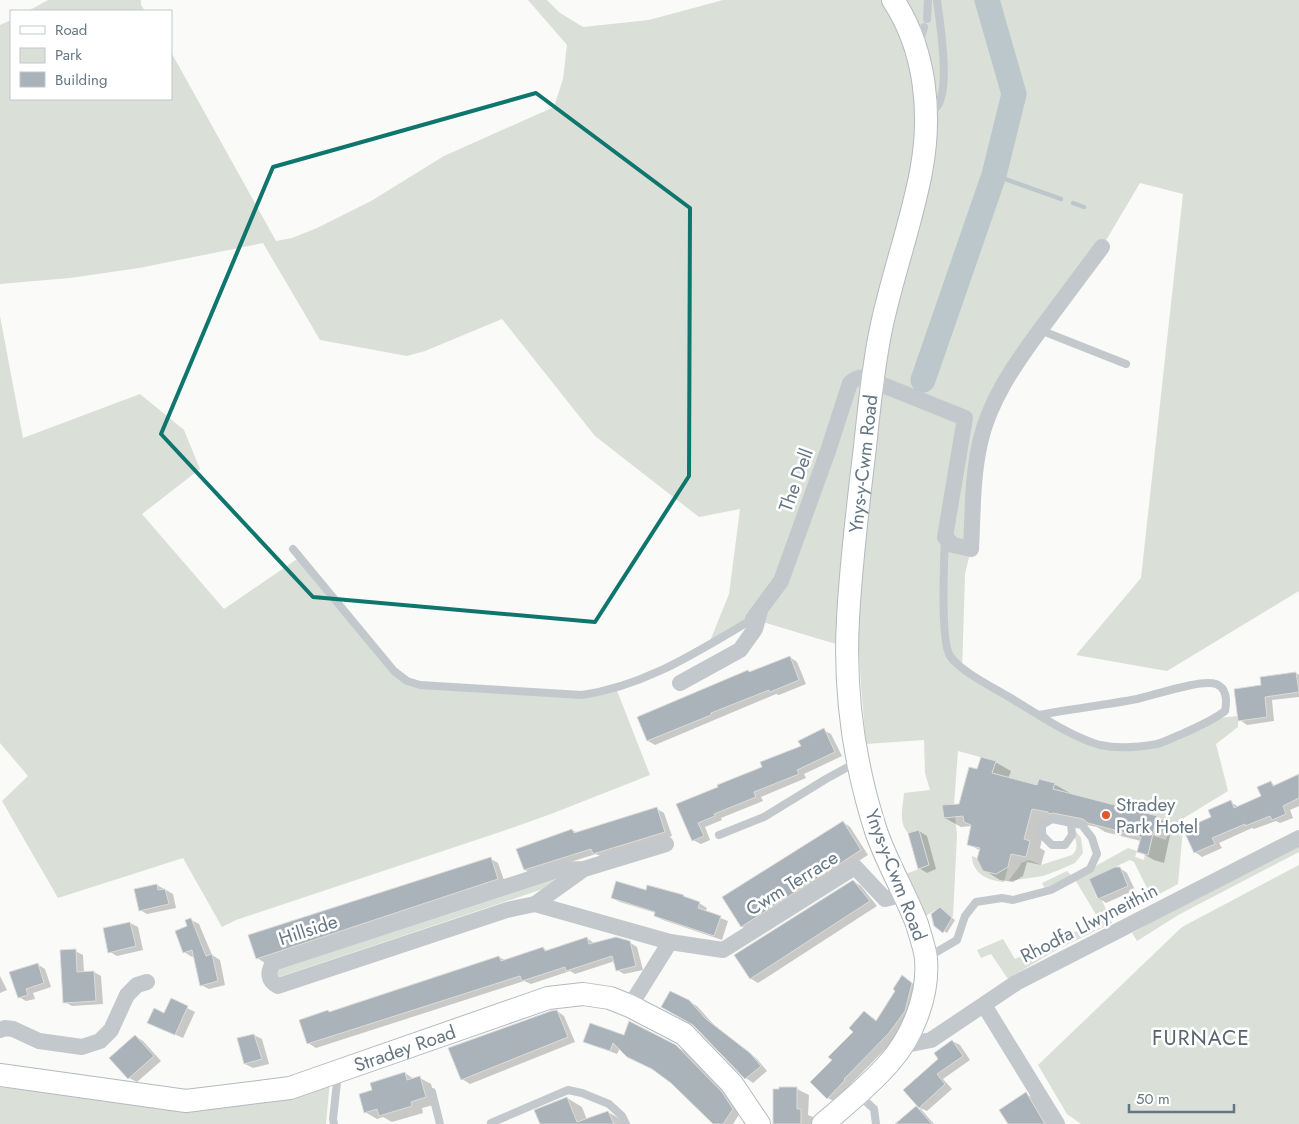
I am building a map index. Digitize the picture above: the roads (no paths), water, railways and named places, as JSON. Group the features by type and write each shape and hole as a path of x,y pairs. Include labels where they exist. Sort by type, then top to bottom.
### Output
{"main road":[{"name":"Ynys-y-Cwm Road","path":"823,1124 858,1094 890,1062 912,1028 919,1010 925,984 926,958 918,927 877,834 858,761 850,718 846,670 856,515 872,381 881,329 921,171 926,119 918,52 904,17 892,0"},
{"name":"Stradey Road","path":"0,1075 186,1101 290,1088 548,998 583,994 610,998 630,1006 684,1034 732,1084 759,1124"}],"street":[{"path":"872,381 966,418 945,537 953,545 971,549 975,472 980,442 992,408 1007,378 1102,247"},
{"name":"The Dell","path":"680,683 740,650 754,629 756,614 781,581 828,451 850,383 857,377 865,376 872,381"},
{"name":"Rhodfa Llwyneithin","path":"901,1046 931,1040 1016,983 1299,838"},
{"name":"Hillside","path":"584,869 535,904 507,910 278,986 272,983 269,977 273,963 557,870 584,869 666,844"},
{"name":"Cwm Terrace","path":"723,950 855,867 885,899 904,894"},
{"name":"Hillside","path":"535,904 670,942 723,950"},
{"path":"630,1006 670,942"},
{"path":"0,1030 5,1028 13,1029 39,1041 82,1047 100,1041 111,1030 127,995 137,985 147,982"},
{"path":"984,1005 1057,1124"}],"lane":[{"path":"918,52 928,0"},
{"path":"926,119 939,104 943,86 942,36 937,0"},
{"path":"1040,330 1126,364"},
{"path":"945,537 945,622 949,655 969,673 1039,715 1080,737 1100,745 1119,747 1159,744 1218,716 1225,711 1227,701 1224,691 1217,684 1201,684 1137,699 1039,715"},
{"path":"293,549 394,671 407,682 420,684 582,696 605,692 676,665 756,614"},
{"path":"719,835 764,817 826,778 858,761"},
{"path":"926,958 957,940 965,916 976,902 1002,898 1013,900 1051,890 1090,869 1097,854 1092,838 1082,825 1071,823"},
{"path":"334,1124 332,1119 339,1071"},
{"path":"491,1123 568,1090 582,1093 609,1104 622,1116 626,1124"},
{"path":"432,1092 440,1124"},
{"path":"858,1094 874,1109 876,1124"}],"waterway":[{"path":"923,380 994,175 1014,94 987,0"},
{"path":"994,175 1061,199"},
{"path":"1073,203 1084,207"}],"place":[{"name":"Stradey Park Hotel","path":"1106,815"}],"district":[{"name":"FURNACE","path":"1201,1038"}]}
